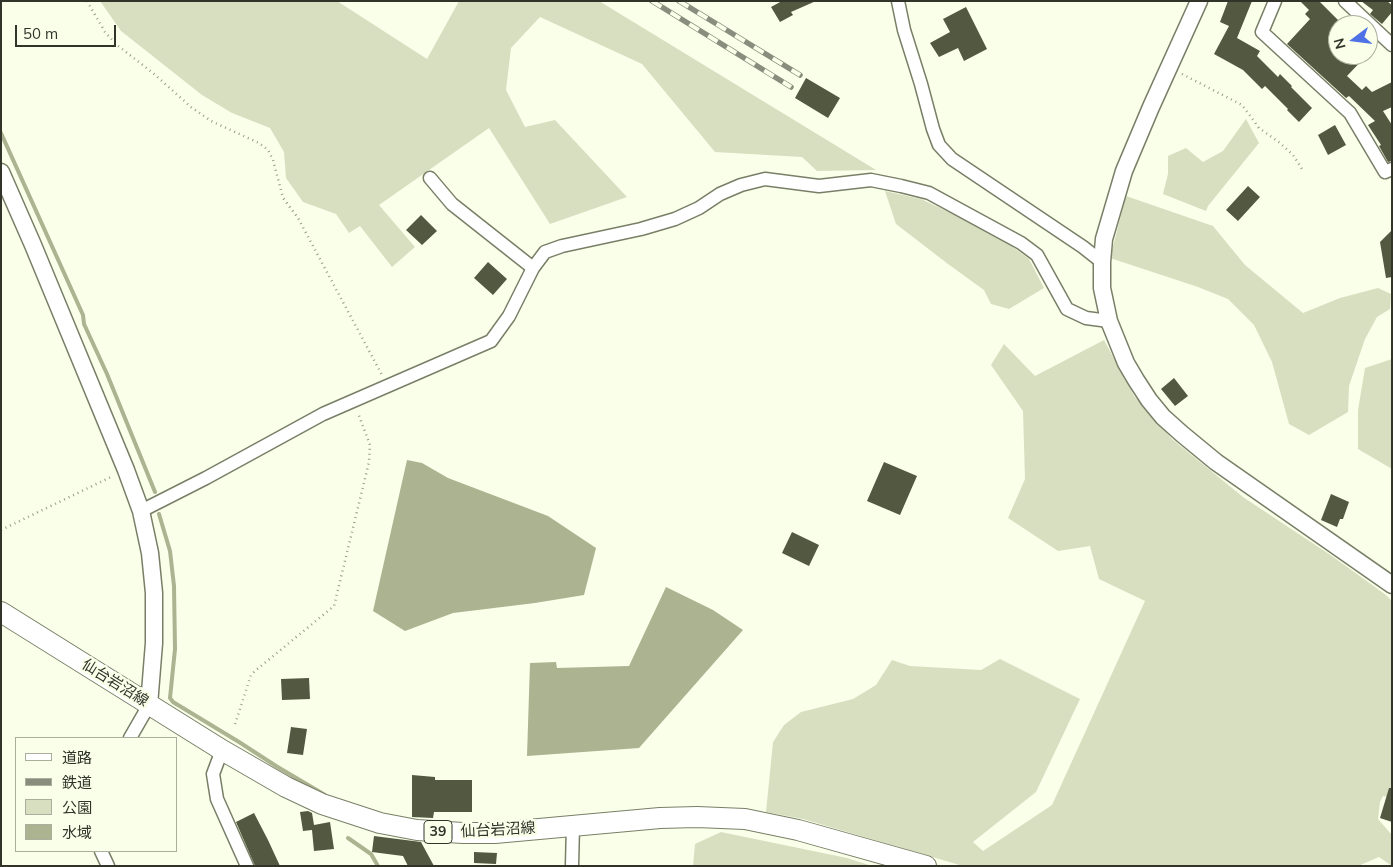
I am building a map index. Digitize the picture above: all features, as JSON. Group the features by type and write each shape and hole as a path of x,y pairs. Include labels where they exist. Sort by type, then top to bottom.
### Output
{"main road":[{"name":"仙台岩沼線","path":"1,612 222,750 286,787 322,804 380,823 417,830 463,833 660,818 745,819 798,830 926,866"}],"street":[{"path":"898,1 904,30 939,145 952,159 1083,247 1102,262"},
{"path":"1199,1 1124,171 1104,239 1102,288 1109,321 1126,363 1136,380 1149,400 1182,434 1216,462 1392,585"},
{"path":"1275,1 1262,32 1350,113 1385,172 1392,168"},
{"path":"1345,1 1392,44"},
{"path":"1,172 126,470 140,511 150,554 154,593 154,643 149,705 131,737"},
{"path":"430,178 452,204 534,268"},
{"path":"140,511 206,478 323,414 491,341 509,316 534,268 545,252 562,246 641,229 675,219 699,208 720,194 741,185 764,179 819,186 871,180 929,193 1021,244 1037,255 1067,309 1086,318 1109,321"},
{"path":"222,750 213,774 216,799 247,866"},
{"path":"572,866 573,825"},
{"path":"101,852 108,866"}],"path":[{"path":"87,1 105,32 117,45 153,73 191,107 211,121 259,143 268,150 273,160 283,198 298,218 388,386"},
{"path":"1169,67 1242,105 1259,128 1294,155 1302,169"},
{"path":"235,724 255,671 334,606 369,462 370,445 352,401"},
{"path":"1,530 126,470"}],"green space":[{"path":"100,1 337,1 427,59 459,1 599,1 876,170 817,171 802,157 715,152 642,64 540,17 511,48 506,90 525,127 555,120 627,197 550,224 489,128 379,205 415,247 392,267 360,226 349,233 336,214 303,202 286,178 284,152 270,128 232,113 202,95 121,31"},
{"path":"1246,119 1259,143 1206,211 1163,194 1168,174 1168,156 1186,148 1203,162 1223,151"},
{"path":"885,191 921,199 1009,244 1029,259 1044,288 1009,309 991,304 984,290 896,224"},
{"path":"1126,196 1213,226 1245,265 1303,313 1340,298 1378,288 1391,294 1390,309 1377,317 1365,339 1349,386 1348,412 1309,435 1289,424 1272,362 1254,325 1228,299 1110,258"},
{"path":"1104,340 1134,396 1172,439 1243,497 1332,556 1392,601 1392,798 1383,796 1380,802 1378,819 1392,835 1392,866 1379,857 1358,866 963,866 803,819 766,812 773,742 784,725 801,712 853,699 876,685 892,660 910,666 981,670 1000,659 1080,699 1036,792 973,842 983,851 1052,805 1145,601 1099,579 1090,546 1058,551 1008,518 1025,479 1023,411 991,365 1004,344 1035,376"},
{"path":"1392,359 1392,469 1358,449 1358,410 1365,368"},
{"path":"721,832 847,858 872,866 693,866 695,844"}],"water":[{"path":"407,460 422,463 448,478 548,516 596,548 584,595 453,613 405,631 373,611"},
{"path":"666,587 713,610 743,630 639,748 527,756 530,663 556,662 557,668 629,666"}],"building":[{"path":"782,1 816,1 791,12 793,15 780,22 771,7"},
{"path":"1228,1 1252,1 1237,38 1260,51 1257,56 1278,77 1280,74 1312,108 1299,122 1265,86 1262,89 1243,70 1214,54 1229,26 1220,22"},
{"path":"1300,1 1319,1 1333,15 1328,15 1328,65 1357,65 1347,76 1362,90 1366,86 1372,92 1392,82 1392,107 1383,111 1392,125 1392,161 1388,162 1379,146 1381,145 1368,125 1375,121 1349,96 1346,98 1287,44 1310,19 1305,14 1309,10"},
{"path":"1361,1 1387,1 1392,5 1392,12 1382,24 1378,21 1378,15 1370,14 1373,10"},
{"path":"966,7 987,49 964,61 958,48 939,57 930,43 950,32 943,19"},
{"path":"806,78 840,98 828,118 795,98"},
{"path":"1335,125 1346,145 1328,155 1318,135"},
{"path":"1248,186 1260,197 1238,221 1226,210"},
{"path":"421,215 437,231 422,245 406,230"},
{"path":"1392,230 1392,277 1386,278 1380,242"},
{"path":"488,262 507,279 493,295 474,278"},
{"path":"1174,378 1188,396 1175,406 1161,389"},
{"path":"884,462 917,476 900,515 867,501"},
{"path":"1331,494 1349,502 1343,519 1340,519 1337,527 1321,520"},
{"path":"792,532 819,545 809,566 782,553"},
{"path":"309,678 310,699 282,700 281,679"},
{"path":"291,727 307,729 303,755 287,753"},
{"path":"412,775 435,777 435,780 472,780 472,812 434,812 433,818 412,817"},
{"path":"1389,788 1392,788 1392,822 1380,818"},
{"path":"308,811 312,813 314,825 330,822 334,849 314,851 312,830 303,831 300,812"},
{"path":"254,813 280,866 255,866 236,822"},
{"path":"374,836 421,842 434,866 408,866 403,856 372,852"},
{"path":"474,852 497,853 496,864 474,863"}],"waterway":[{"path":"1,133 83,315 84,324 107,374 155,492"},
{"path":"159,514 170,551 174,586 175,649 170,698 173,702 325,795"},
{"path":"348,838 371,854 378,866"}],"railway":[{"path":"652,1 791,87"},
{"path":"679,1 800,75"}]}
